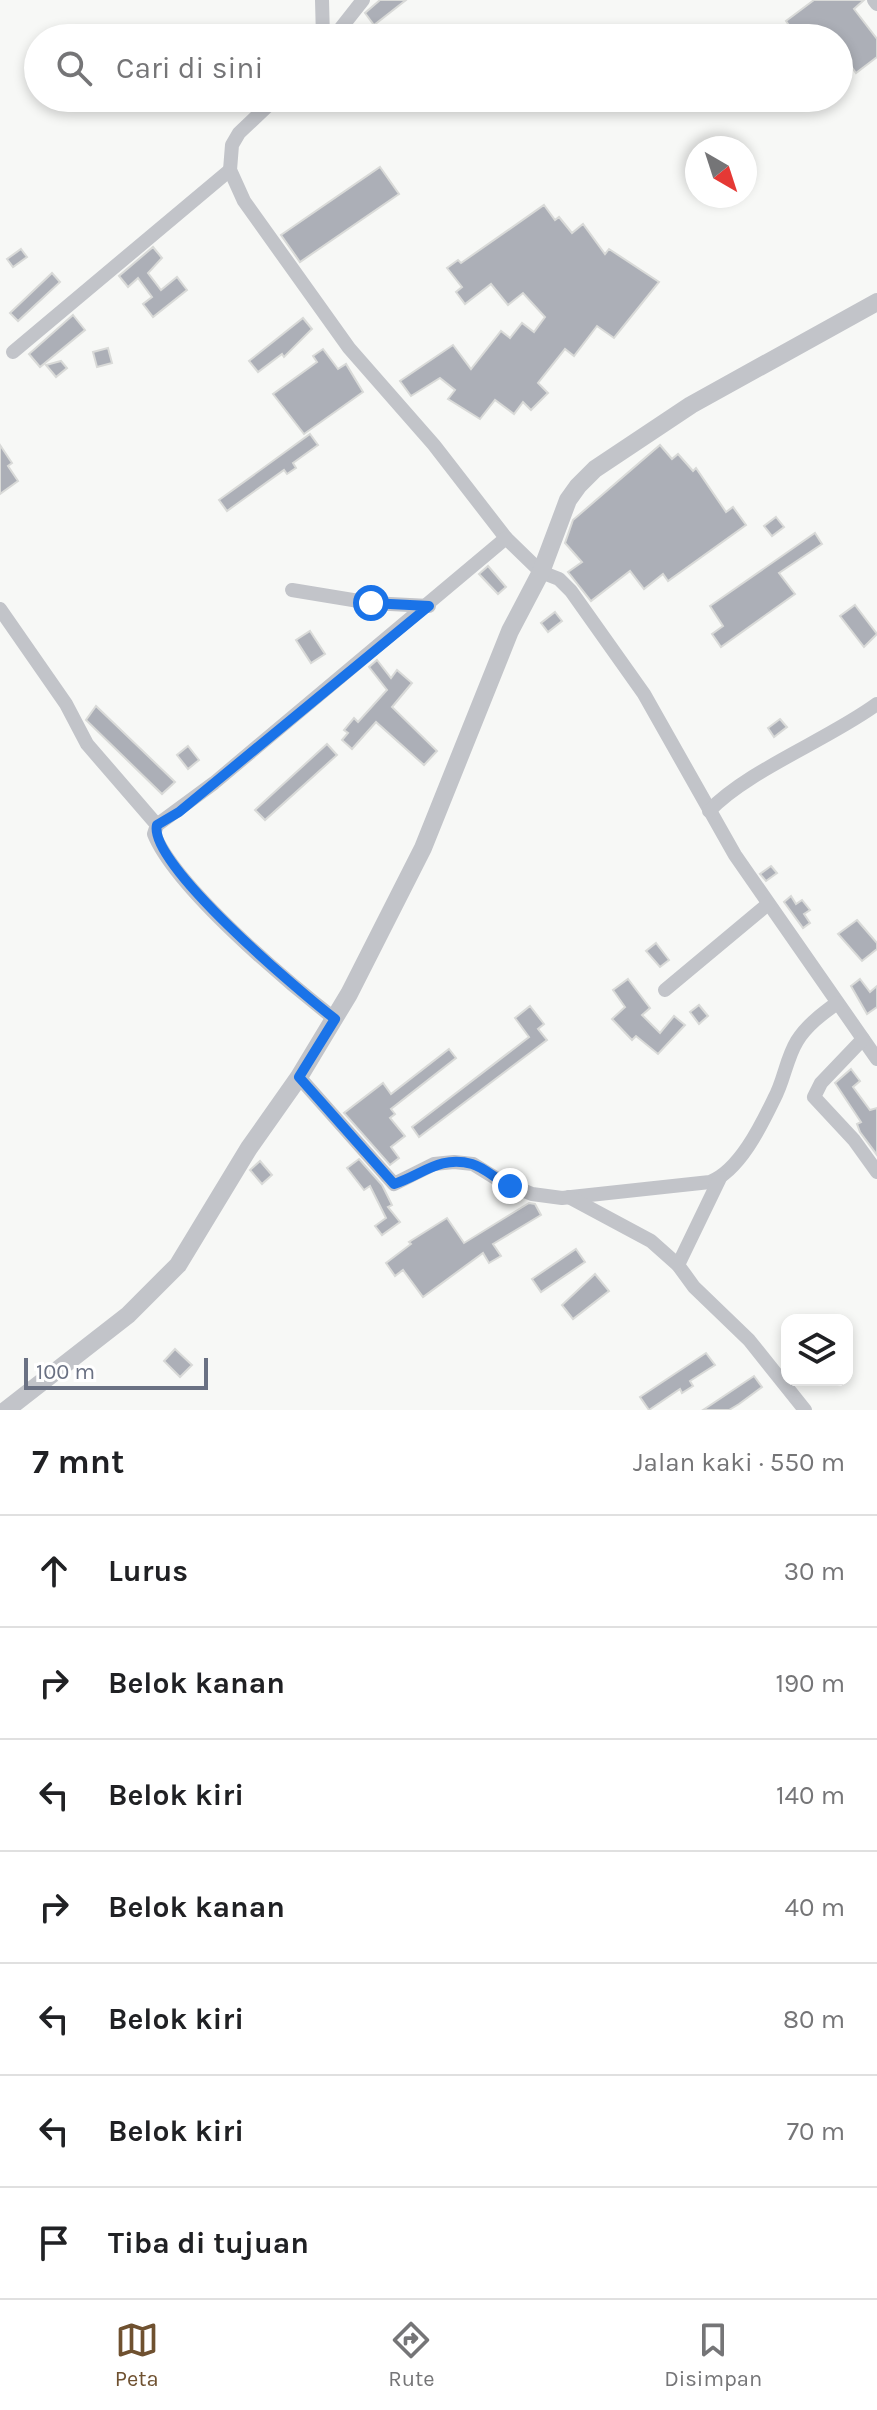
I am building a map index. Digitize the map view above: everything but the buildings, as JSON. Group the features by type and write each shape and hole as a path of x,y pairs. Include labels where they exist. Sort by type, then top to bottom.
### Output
{"street":[{"path":"322,0 323,24"},
{"path":"344,24 363,0"},
{"path":"262,112 235,138 230,170 256,220 349,348 425,434 506,538 541,572 559,579 571,591 629,671 709,811 768,904 877,1059"},
{"path":"13,352 230,170"},
{"path":"6,1410 128,1315 178,1265 249,1148 335,1019 423,848 510,631 541,572 568,500 595,469 691,405 877,302"},
{"path":"335,1019 288,982 194,888 159,847 154,834 157,825 179,812 429,606 506,538"},
{"path":"292,590 371,603 429,606"},
{"path":"0,609 66,704 87,744 157,825"},
{"path":"709,811 749,781 845,727 877,704"},
{"path":"665,990 768,904"},
{"path":"678,1265 721,1178 747,1145 775,1098 794,1045 805,1029 837,1003"},
{"path":"863,1039 821,1083 814,1097 854,1140 877,1172"},
{"path":"299,1077 394,1184 434,1164 454,1162 473,1164 502,1182 532,1194 569,1197 721,1178"},
{"path":"569,1197 651,1241 678,1265 694,1287 749,1340 805,1410"}],"route":[{"path":"371,603 429,606 179,812 157,825 154,834 159,847 209,905 288,982 335,1019 299,1077 394,1184 434,1164 454,1162 473,1164 510,1186"}]}
